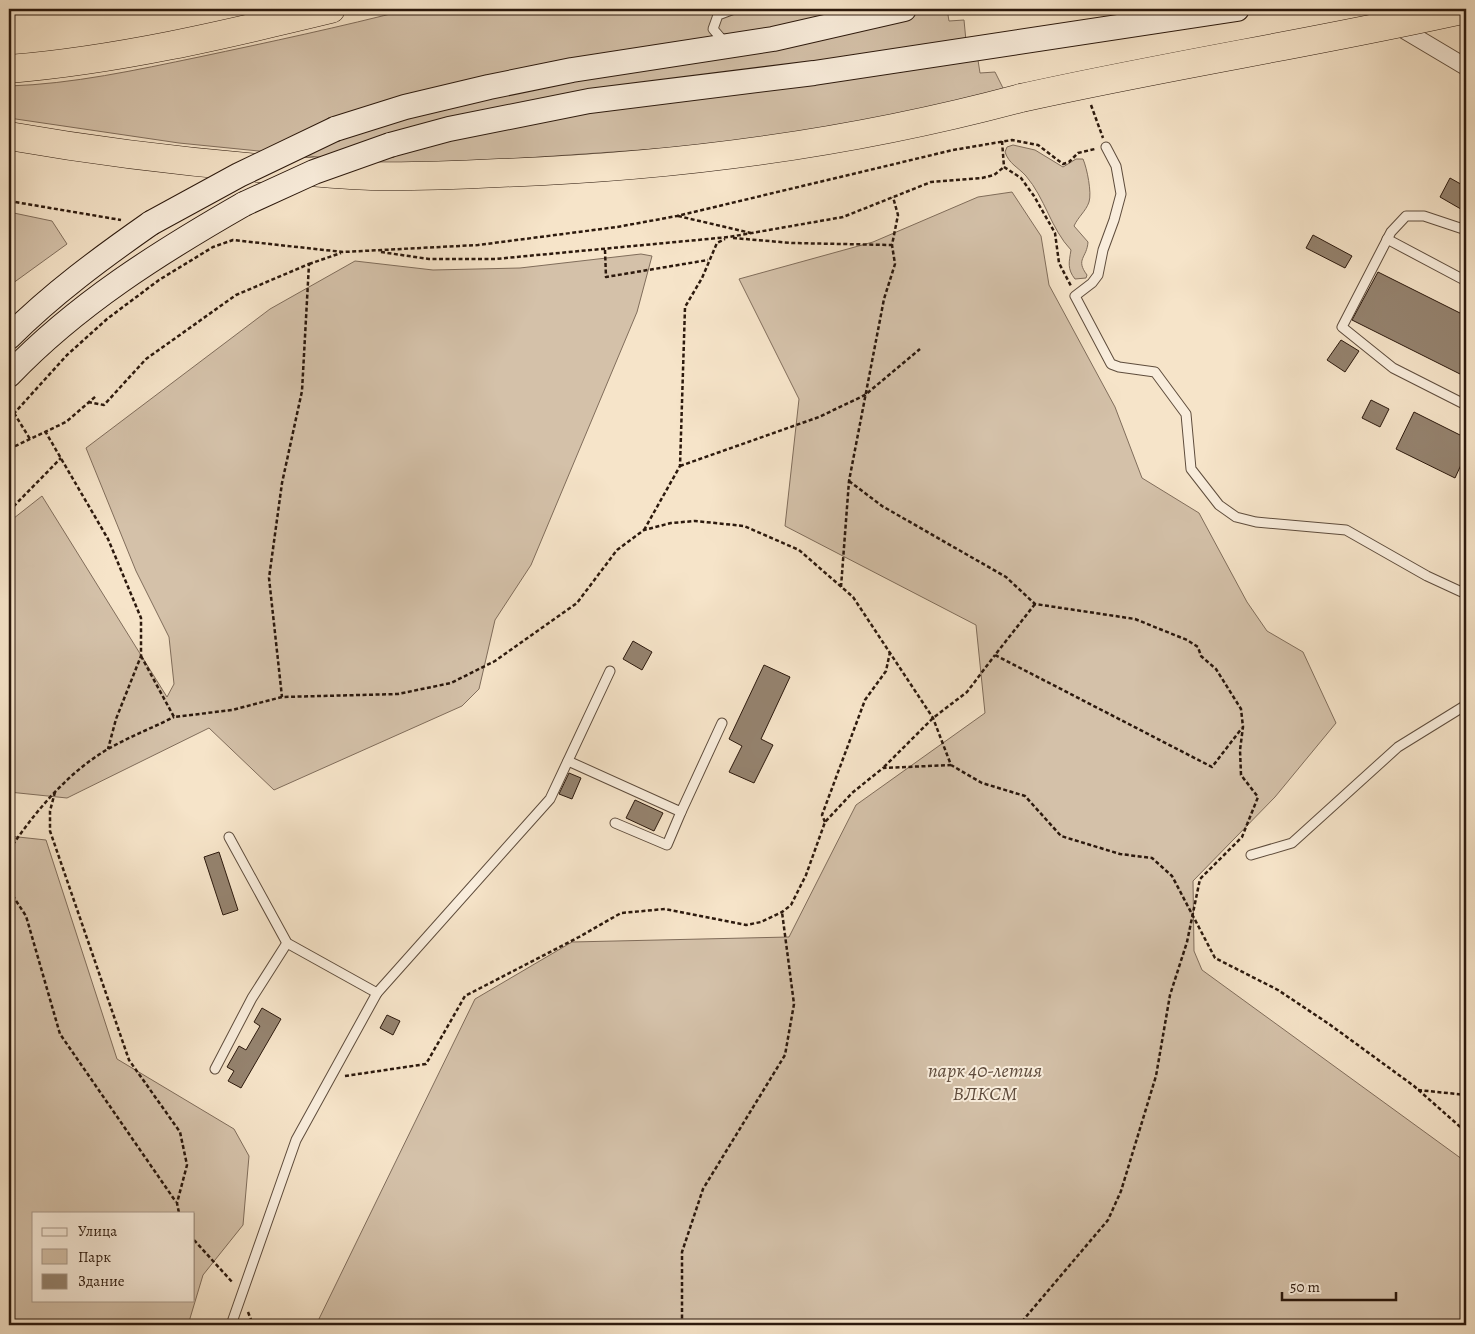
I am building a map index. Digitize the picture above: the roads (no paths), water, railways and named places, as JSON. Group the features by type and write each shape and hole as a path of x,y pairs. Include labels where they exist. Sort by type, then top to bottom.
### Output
{"highway":[{"path":"9,69 63,64 156,49 331,9"},
{"path":"9,136 62,146 218,165 371,176 534,172 648,164 776,150 924,123 1021,98 1096,82 1366,31 1466,9"}],"main road":[{"path":"9,337 52,297 103,257 151,223 239,175 335,129 405,107 498,85 572,70 773,39 904,9"},
{"path":"9,375 82,309 144,263 244,204 314,172 390,145 449,128 589,101 814,73 1236,9"}],"street":[{"path":"1373,9 1387,20 1466,67"}],"lane":[{"path":"726,45 713,29 718,15 734,9"},
{"path":"1106,147 1116,166 1121,194 1103,250 1098,274 1092,283 1075,296 1112,364 1119,367 1155,372 1186,414 1191,470 1219,505 1236,517 1256,522 1346,530 1428,576 1466,594"},
{"path":"1466,230 1424,216 1406,216 1391,232 1342,327 1393,368 1466,405"},
{"path":"1387,239 1466,281"},
{"path":"230,1325 296,1140 377,993 550,799 610,671"},
{"path":"1251,855 1292,843 1398,747 1466,705"},
{"path":"615,823 667,845 722,723"},
{"path":"568,761 681,812"},
{"path":"229,836 287,942 377,993"},
{"path":"215,1069 252,998 287,942"}],"park label":[{"name":"парк 40-летия ВЛКСМ","path":"985,1082"}]}
